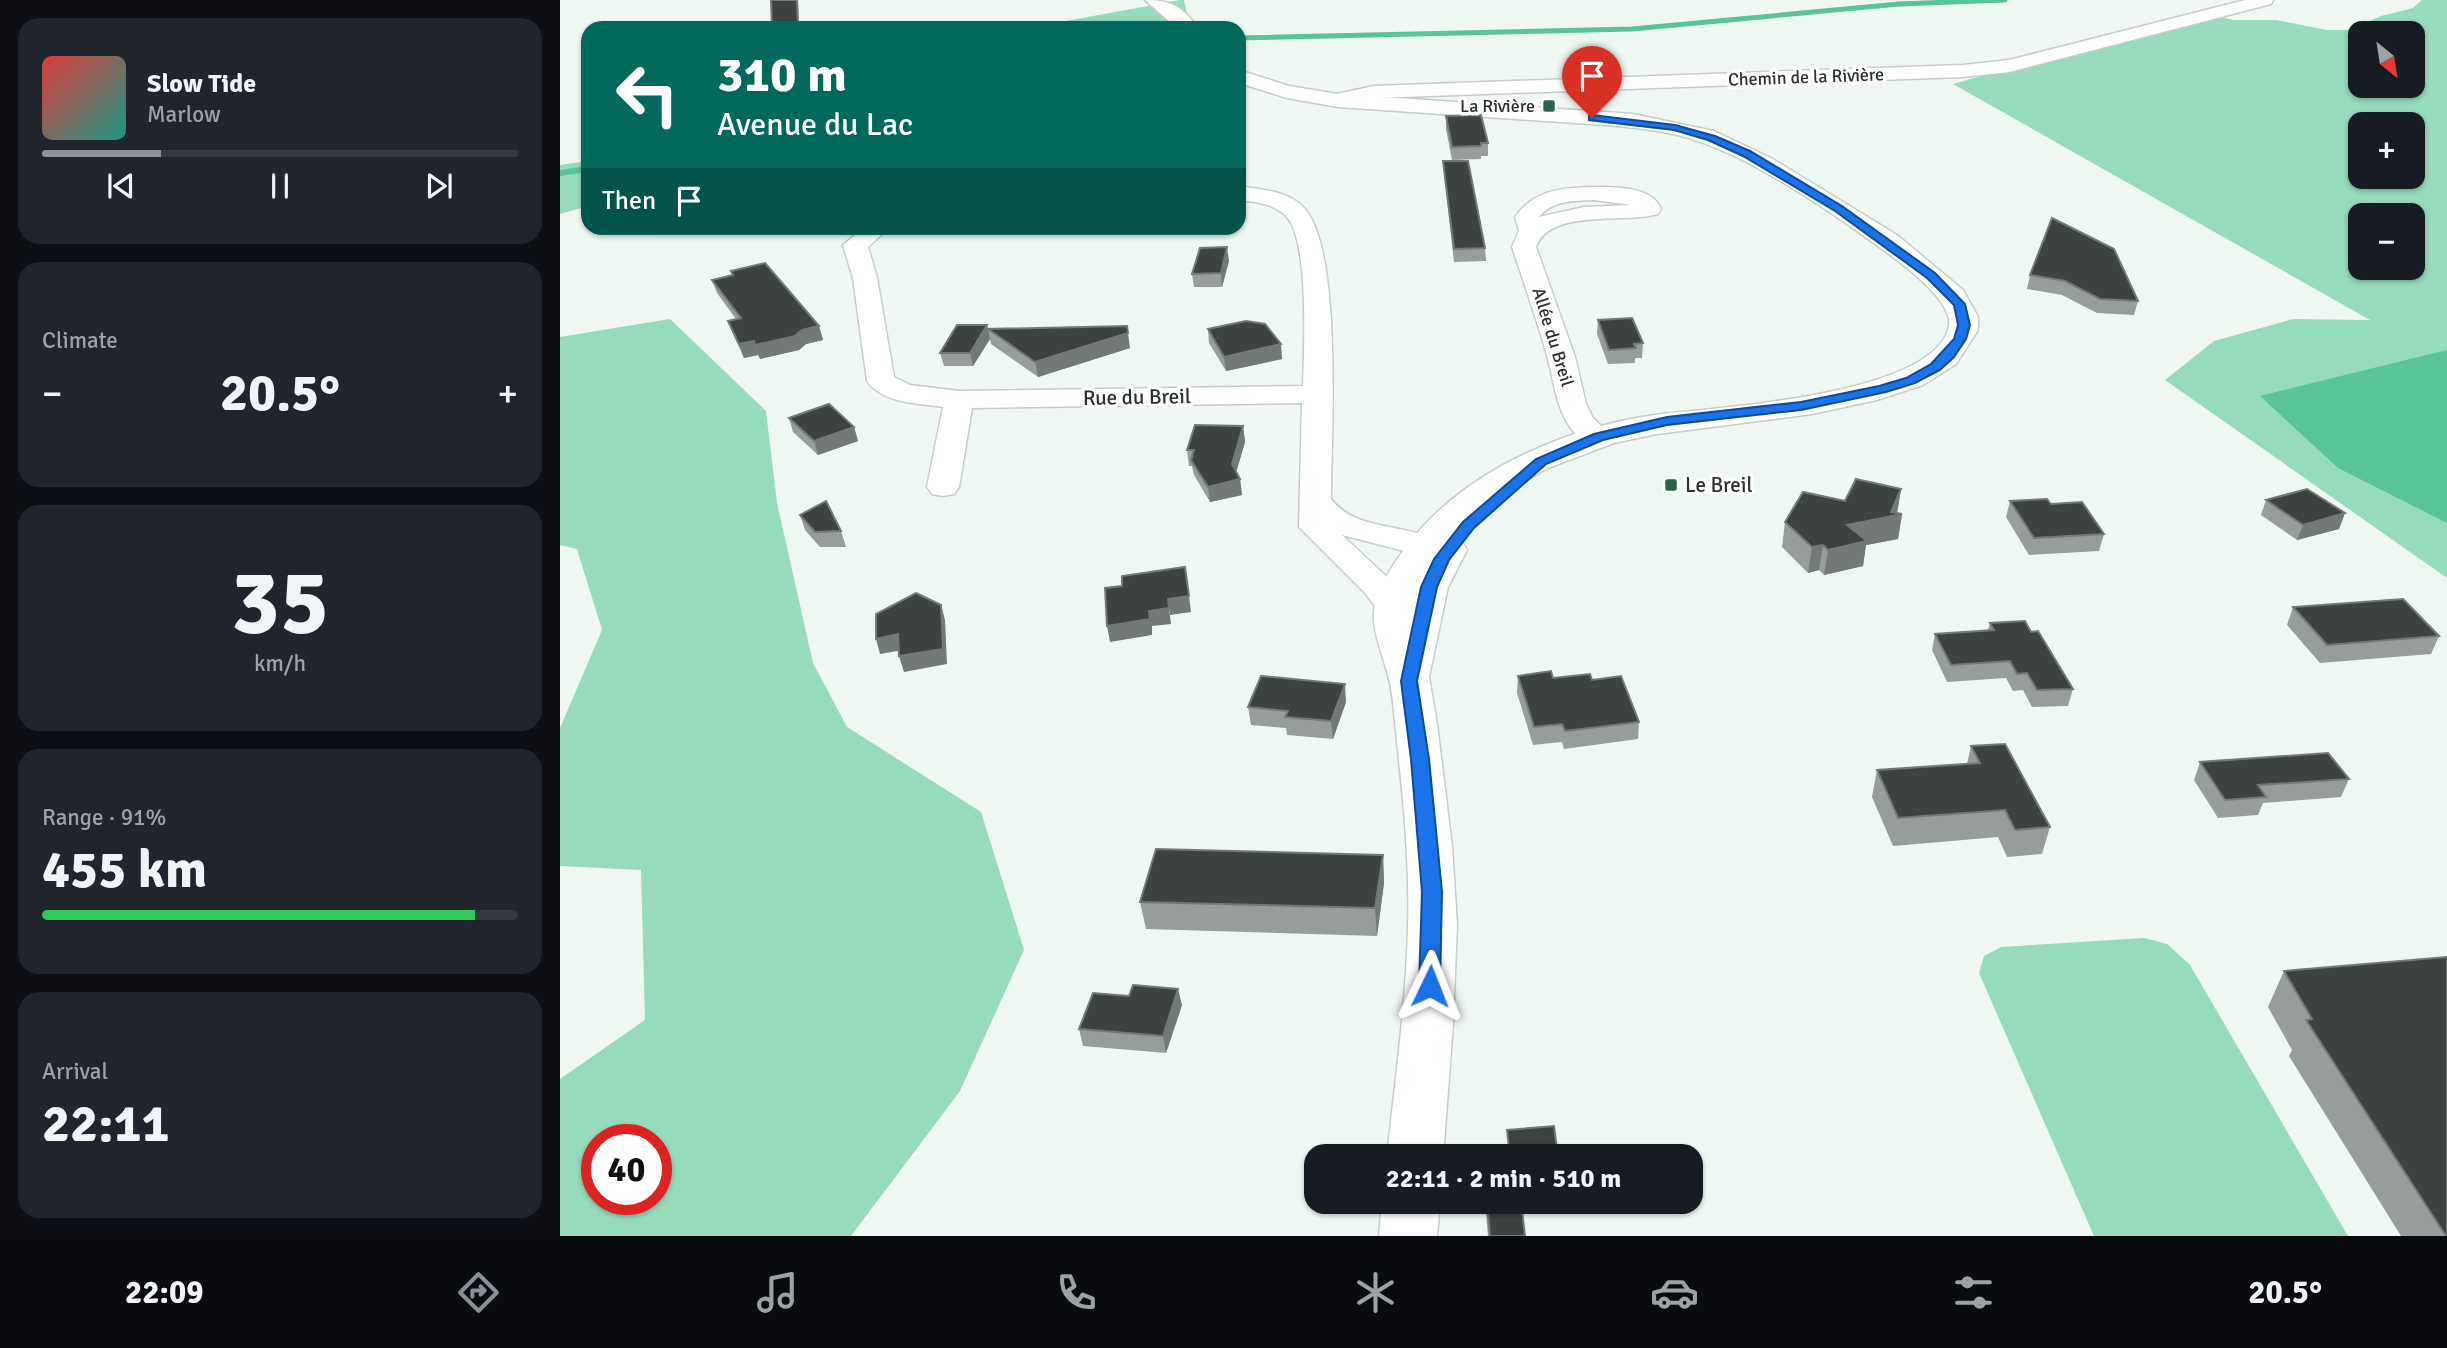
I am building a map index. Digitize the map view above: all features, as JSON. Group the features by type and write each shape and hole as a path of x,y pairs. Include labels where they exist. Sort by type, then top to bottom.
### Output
{"street":[{"path":"1154,0 1181,21"},
{"name":"Chemin de la Rivière","path":"1339,99 1374,92 1964,71 2010,65 2265,0"},
{"path":"1246,78 1276,89 1339,99 1651,123 1712,138 1747,153 1801,185 1903,253 1953,295 1964,314 1960,339 1950,354 1936,367 1911,380 1840,400 1667,421 1598,436 1541,461 1469,525 1426,556 1392,606"},
{"path":"1246,194 1276,200 1295,211 1303,224 1315,271 1318,321 1315,527 1341,555 1378,587 1392,606 1393,629 1409,681 1420,759 1432,892 1429,1004 1416,1144"},
{"name":"Allée du Breil","path":"1531,231 1524,247 1561,357 1572,404 1581,422 1598,436"},
{"name":"Rue du Breil","path":"869,235 855,245 866,278 881,381 903,393 959,400 1315,394"},
{"path":"943,487 959,400"},
{"path":"1315,499 1326,514 1349,527 1426,556"},
{"path":"1327,538 1391,561 1426,556"},
{"path":"1409,681 1429,587 1426,556"},
{"path":"1408,1236 1410,1214"}],"shaded area":[{"path":"1184,0 1188,21 1066,21"},
{"path":"2422,0 2447,0 2447,578 2165,380 2214,341 2293,319 2370,320 1953,84 2203,14 2234,20 2276,20 2327,30 2348,30 2348,98 2426,98 2426,21 2370,21 2413,8"},
{"path":"581,162 581,208 560,214 560,165"},
{"path":"670,319 766,411 777,503 813,663 847,727 981,812 1024,950 960,1091 851,1236 560,1236 560,1079 645,1020 641,870 560,866 560,728 602,630 577,549 560,545 560,337"},
{"path":"2447,350 2447,523 2338,468 2260,396"},
{"path":"2144,938 2167,944 2190,965 2348,1236 2094,1236 1979,973 1984,956 2001,947"}],"building":[{"path":"771,0 797,0 798,21 772,21"},
{"path":"1481,115 1488,143 1481,143 1481,146 1452,147 1446,116"},
{"path":"1443,161 1468,161 1485,248 1454,249"},
{"path":"2052,218 2114,249 2138,301 2100,299 2065,281 2030,275"},
{"path":"1227,247 1221,273 1192,274 1200,248"},
{"path":"765,263 819,326 802,330 795,336 755,345 754,341 739,344 728,321 741,318 712,280 733,275 731,271"},
{"path":"1632,318 1643,343 1634,344 1636,348 1609,350 1598,320"},
{"path":"1246,321 1265,324 1281,344 1224,357 1208,329"},
{"path":"957,325 987,325 970,353 940,353"},
{"path":"1127,326 1128,333 1035,362 988,329"},
{"path":"829,404 854,427 814,441 789,418"},
{"path":"1195,425 1243,426 1232,464 1240,479 1208,487 1191,460 1194,450 1187,450"},
{"path":"1856,479 1901,489 1891,512 1902,514 1847,525 1867,541 1828,550 1823,545 1812,547 1785,522 1803,492 1845,501"},
{"path":"2307,489 2345,513 2303,525 2266,500"},
{"path":"2047,499 2051,504 2082,502 2104,534 2034,538 2010,501"},
{"path":"826,501 841,531 815,532 800,515"},
{"path":"1185,567 1189,596 1168,599 1169,608 1149,611 1150,619 1107,626 1105,588 1122,586 1122,576"},
{"path":"916,593 941,605 943,649 899,656 898,634 876,639 876,614"},
{"path":"2403,599 2439,636 2327,645 2293,607"},
{"path":"2025,621 2031,632 2038,631 2073,689 2037,690 2027,673 2017,674 2010,661 1951,665 1935,634 1994,630 1990,623"},
{"path":"1551,671 1553,678 1590,674 1592,680 1621,676 1639,722 1565,731 1562,724 1534,727 1518,676"},
{"path":"1261,676 1345,684 1331,721 1285,717 1288,711 1248,707"},
{"path":"2005,744 2050,827 2015,830 2005,810 1898,818 1877,770 1980,763 1971,746"},
{"path":"2328,753 2349,779 2258,785 2266,797 2225,800 2200,762"},
{"path":"1156,849 1383,855 1375,908 1140,902"},
{"path":"2447,957 2446,1236 2306,1020 2312,1019 2284,971"},
{"path":"1133,985 1178,989 1163,1036 1079,1029 1093,993 1129,996"},
{"path":"1554,1126 1556,1144 1509,1144 1507,1130"},
{"path":"1488,1214 1522,1214 1525,1236 1490,1236"}],"waterway":[{"path":"1246,38 1632,29 1899,4 2005,0"},
{"path":"560,173 581,170"}],"place":[{"name":"La Rivière","path":"1549,106"},
{"name":"Le Breil","path":"1671,485"}],"route":[{"path":"1430,986 1432,892 1420,759 1409,681 1429,587 1442,559 1469,525 1541,461 1598,436 1667,421 1801,406 1882,390 1911,380 1936,367 1950,354 1960,339 1964,325 1964,314 1953,295 1903,253 1838,208 1747,153 1729,144 1675,127 1592,118"}]}
